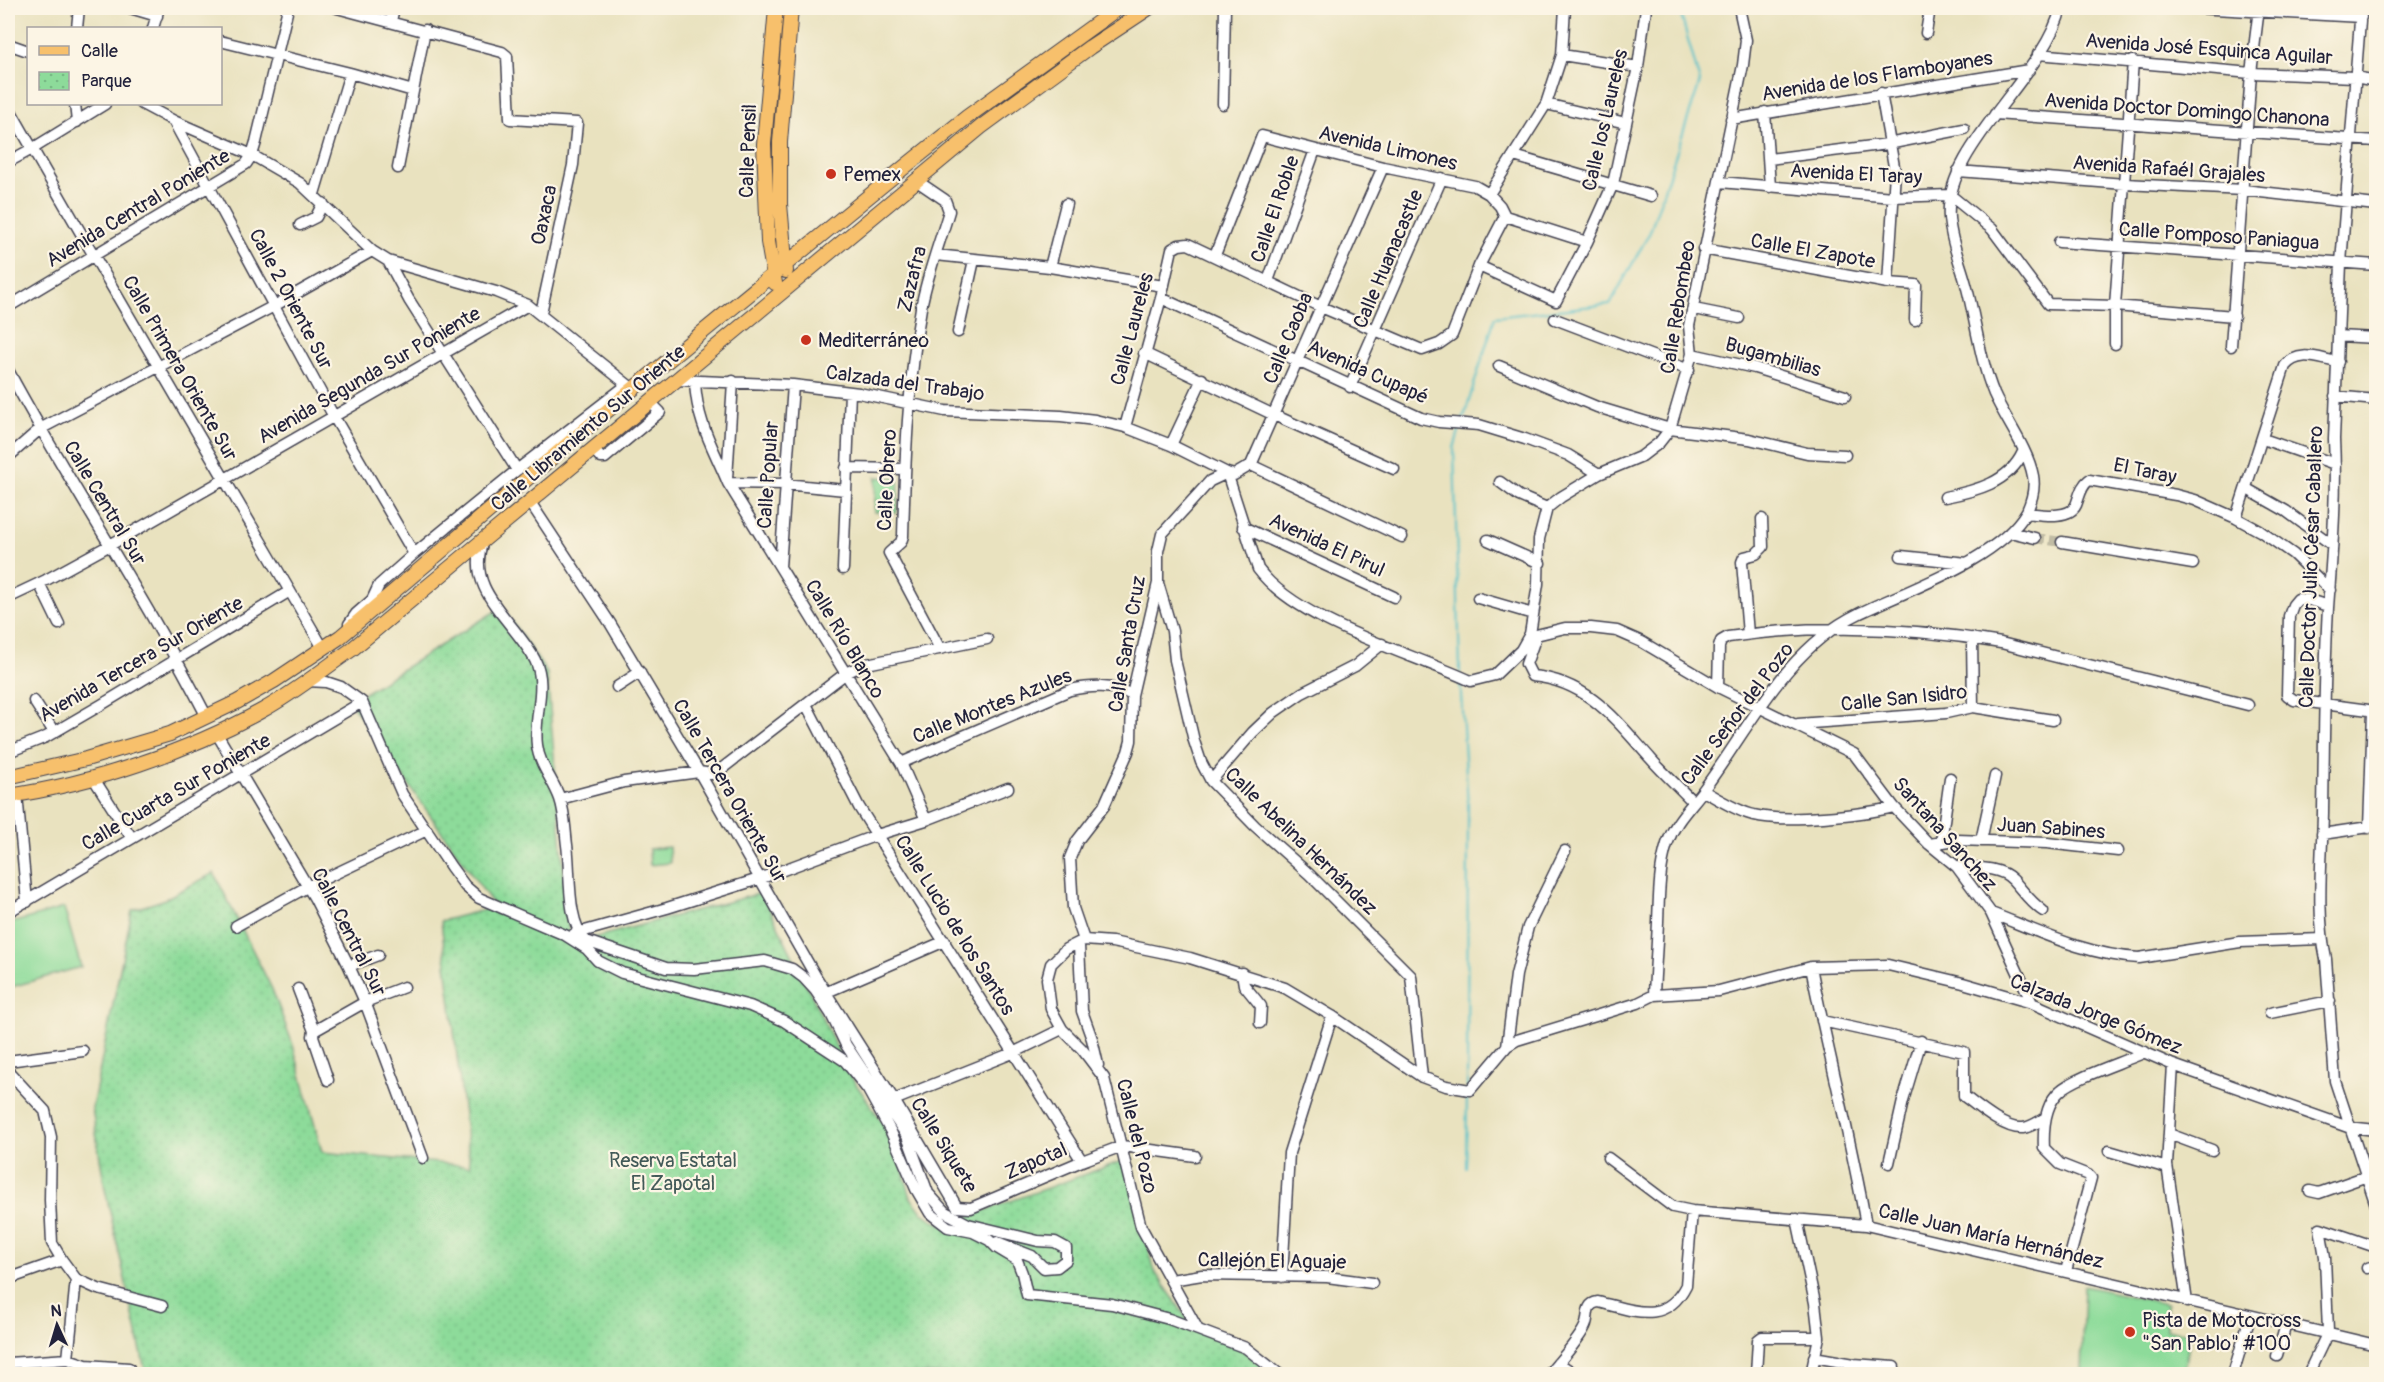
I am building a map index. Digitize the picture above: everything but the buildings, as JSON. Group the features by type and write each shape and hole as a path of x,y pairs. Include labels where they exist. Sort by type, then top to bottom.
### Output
{"main road":[{"name":"Calle Pensil","path":"777,8 764,144 768,242 773,276 779,294"},
{"name":"Calle Pensil","path":"791,8 780,142 780,204 784,267 792,284"},
{"name":"Calle Libramiento Sur Oriente","path":"8,777 97,756 170,734 274,681 323,648 340,636 630,387 773,276 967,117 1118,8"},
{"name":"Calle Libramiento Sur Oriente","path":"12,795 94,779 217,734 266,708 307,681 351,650 981,127 1090,47 1149,8"}],"street":[{"path":"77,27 79,8"},
{"path":"130,8 158,12 153,27"},
{"path":"252,155 288,8"},
{"path":"337,8 425,30 398,168"},
{"path":"391,21 394,8"},
{"path":"1223,104 1225,8"},
{"path":"1489,194 1546,104 1562,55 1565,8"},
{"name":"Calle los Laureles","path":"1479,266 1556,301 1587,242 1612,184 1638,67 1646,8"},
{"name":"Calle Rebombeo","path":"1547,508 1599,474 1642,456 1659,443 1670,429 1689,370 1692,354 1689,326 1703,282 1703,249 1720,182 1743,64 1746,40 1739,8"},
{"path":"1926,33 1930,8"},
{"name":"Calle Señor del Pozo","path":"1654,995 1662,864 1676,823 1703,791 1760,707 1799,658 1829,629 1967,563 2010,532 2026,513 2033,492 2034,478 1994,392 1983,359 1966,285 1954,252 1948,216 1950,195 1958,171 1995,114 2030,70 2058,21 2061,8"},
{"path":"2196,8 2361,12"},
{"path":"2230,346 2258,10"},
{"name":"Calle Doctor Julio César Caballero","path":"2361,12 2341,263 2335,396 2335,464 2324,703 2322,939 2330,1001 2335,1081 2348,1127 2376,1205"},
{"name":"Oaxaca","path":"425,30 495,48 507,56 510,119 577,123 568,187 541,313"},
{"path":"222,41 350,72 413,91"},
{"path":"8,44 27,51"},
{"name":"Avenida José Esquinca Aguilar","path":"2038,54 2251,73 2355,77 2376,81"},
{"path":"1562,55 1638,67"},
{"path":"2115,344 2115,306 2133,61"},
{"name":"Avenida de los Flamboyanes","path":"1731,119 2030,70"},
{"path":"314,194 350,72"},
{"path":"1881,93 1888,144 1895,172 1888,283"},
{"path":"1546,104 1626,123"},
{"path":"75,105 77,122"},
{"path":"8,162 103,105"},
{"path":"144,105 174,122 252,155 300,183 372,251 388,261 496,292 528,304 630,387 517,470 414,554 379,585 372,600 356,614 340,636"},
{"name":"Calle Primera Oriente Sur","path":"8,106 157,367 323,648"},
{"path":"1765,112 1770,187"},
{"name":"Avenida Doctor Domingo Chanona","path":"1995,114 2376,141"},
{"name":"Calle 2 Oriente Sur","path":"174,122 333,415 414,554"},
{"path":"1769,159 1888,144 1964,129"},
{"name":"Avenida Limones","path":"1215,255 1262,136 1383,167 1475,186 1489,194 1503,211"},
{"name":"Calle El Roble","path":"1268,281 1315,150"},
{"name":"Avenida Central Poniente","path":"8,307 246,165 252,155"},
{"path":"1514,156 1651,196"},
{"name":"Calle Caoba","path":"1251,465 1383,167"},
{"name":"Avenida Rafaél Grajales","path":"1958,171 2125,184 2243,190 2376,205"},
{"name":"Calle Huanacastle","path":"1350,387 1442,178"},
{"name":"Zazafra","path":"910,403 921,306 949,211 945,200 917,181"},
{"name":"Avenida El Taray","path":"1720,182 1893,197 1950,195 1992,229 2048,304 2115,306"},
{"path":"300,225 316,217 323,203"},
{"path":"1050,267 1066,204"},
{"path":"1215,255 1321,307 1422,350 1439,344 1452,335 1503,211 1587,242"},
{"name":"Calle Pomposo Paniagua","path":"2059,242 2376,265"},
{"name":"Calle Laureles","path":"1125,427 1161,298 1172,249 1188,244 1215,255"},
{"name":"Calle El Zapote","path":"1703,249 1888,283 1916,285 1915,320"},
{"path":"8,457 40,429 274,306 372,251"},
{"path":"936,255 1050,267 1163,286"},
{"path":"958,332 974,260"},
{"path":"388,261 443,354 517,470"},
{"name":"Avenida Cupapé","path":"1161,298 1421,418 1439,423 1479,425 1525,439 1568,455 1599,474"},
{"name":"Avenida Segunda Sur Poniente","path":"8,598 39,584 110,545 528,304"},
{"path":"2115,306 2234,316"},
{"path":"1694,309 1739,318"},
{"path":"1555,320 1689,370"},
{"path":"2338,336 2376,338"},
{"path":"1144,353 1394,469"},
{"name":"Bugambilias","path":"1692,354 1755,368 1845,396"},
{"path":"2330,590 2293,554 2260,531 2236,518 2285,366 2292,358 2302,356 2338,362"},
{"path":"1499,366 1597,408 1670,429 1749,439 1824,455 1845,455"},
{"name":"Calle Central Sur","path":"8,370 40,429 178,660 207,717"},
{"path":"1171,445 1202,379"},
{"name":"Calzada del Trabajo","path":"676,380 793,385 850,392 945,411 1061,416 1125,427 1171,445 1227,473"},
{"path":"733,381 727,481 845,490"},
{"name":"Calle Río Blanco","path":"695,382 699,411 709,445 727,481 901,763 926,820"},
{"name":"Calle Popular","path":"780,567 793,385"},
{"path":"843,569 850,392"},
{"path":"2335,396 2376,400"},
{"path":"594,450 601,458 605,458 640,431 660,412 659,408 650,402"},
{"name":"Calle Obrero","path":"910,403 904,469 903,536 901,542 889,553 940,649"},
{"path":"630,420 640,431"},
{"path":"2263,439 2335,464"},
{"path":"1945,497 1976,490 1996,480 2014,467 2023,452"},
{"path":"1227,473 1234,475 1251,465 1402,537"},
{"path":"846,468 904,469"},
{"path":"1227,473 1258,568 1264,576 1315,613 1471,681 1495,675 1521,650 1533,634"},
{"name":"Calle Santa Cruz","path":"1099,1069 1082,1011 1081,942 1073,908 1070,858 1077,842 1104,806 1126,759 1131,741 1132,695 1158,583 1158,551 1162,534 1210,481 1227,473"},
{"name":"El Taray","path":"2026,513 2070,512 2075,506 2083,484 2097,479 2195,500 2236,518"},
{"path":"1500,482 1519,496 1547,508 1539,539 1540,563 1533,614 1533,634 1526,664 1532,676 1551,677 1564,682 1588,695 1609,711 1663,772 1694,802"},
{"path":"2247,489 2286,511 2331,544"},
{"name":"Calle Tercera Oriente Sur","path":"530,502 610,622 759,879 894,1100"},
{"path":"1748,634 1742,562 1744,557 1756,554 1763,547 1762,519"},
{"name":"Avenida El Pirul","path":"1243,526 1394,597"},
{"path":"2010,532 2035,538"},
{"path":"307,681 326,682 341,687 362,702 402,794 465,886 479,898 565,935 587,949 598,962 622,973 750,1006 784,1021 845,1062 868,1090 930,1214 948,1227 973,1232 1032,1256 1044,1268 1057,1267 1066,1260 1066,1248 1055,1242 1038,1241 968,1224 945,1212 927,1193 907,1136 846,1045 831,1014 804,978 792,969 765,961 694,969 666,968 586,941 578,933 573,917 560,799 548,778 537,746 540,672 534,658 486,591 478,571 477,555 483,540"},
{"path":"1488,540 1540,563"},
{"path":"2062,542 2193,564"},
{"path":"1901,556 1967,563"},
{"name":"Calle Abelina Hernández","path":"1158,583 1172,631 1175,660 1194,741 1211,781 1255,826 1341,905 1411,976 1422,1077"},
{"path":"39,584 59,624"},
{"name":"Avenida Tercera Sur Oriente","path":"8,752 54,732 290,591"},
{"path":"1478,598 1533,614"},
{"path":"2322,834 2373,827 2375,711 2294,700 2287,695 2289,616 2298,599 2328,606"},
{"name":"Santana Sanchez","path":"1533,634 1565,628 1591,628 1617,632 1642,642 1718,687 1854,754 1894,807 1929,844 1957,867 1991,913 2032,1003"},
{"path":"1718,687 1719,647 1721,641 1728,637 1829,629 1900,631 1972,638 2001,644 2248,705"},
{"path":"1972,638 1973,707"},
{"path":"560,799 624,782 699,772 712,774 846,673 862,664 987,639"},
{"path":"1211,781 1253,732 1273,713 1302,693 1355,666 1382,644"},
{"path":"617,687 640,672"},
{"name":"Calle Montes Azules","path":"901,763 1070,690 1106,686 1122,689 1132,695"},
{"path":"34,701 54,732"},
{"name":"Calle Cuarta Sur Poniente","path":"8,912 362,702"},
{"name":"Calle Lucio de los Santos","path":"806,704 859,807 1082,1161"},
{"name":"Calle San Isidro","path":"1794,724 1946,713 1973,707 2053,720"},
{"name":"Calle Central Sur","path":"217,734 307,886 349,966 366,1002 423,1158"},
{"name":"Juan Sabines","path":"1981,841 1995,776"},
{"path":"1941,842 1950,778"},
{"path":"94,779 131,837"},
{"path":"565,935 667,908 759,879 877,835 926,820 1008,788"},
{"path":"1703,791 1754,816 1819,816 1875,812 1894,807"},
{"path":"12,795 27,902"},
{"path":"236,927 307,886 427,830"},
{"name":"Juan Sabines","path":"1929,844 1981,841 2079,845 2118,851"},
{"path":"1507,1046 1516,975 1528,927 1565,851"},
{"path":"1957,867 1983,868 2008,876 2043,911"},
{"path":"1991,913 2085,950 2123,957 2139,958 2240,942 2322,939"},
{"path":"827,992 945,941"},
{"path":"1081,942 1113,942 1190,958 1285,988 1332,1016 1422,1077 1446,1086 1470,1090 1507,1046 1528,1035 1638,1003 1654,995"},
{"name":"Calle del Pozo","path":"1081,942 1066,949 1051,964 1048,971 1052,1008 1062,1029 1099,1069 1104,1078 1141,1227 1197,1328"},
{"path":"349,966 378,955"},
{"name":"Calzada Jorge Gómez","path":"1654,995 1719,991 1811,967 1888,965 2032,1003 2173,1065 2348,1127 2376,1130"},
{"path":"1811,967 1855,1161 1866,1225"},
{"path":"1242,973 1244,985 1261,1006 1260,1023"},
{"path":"314,1031 366,1002 404,987"},
{"path":"298,989 314,1031 313,1036 328,1080"},
{"path":"2270,1013 2330,1001"},
{"path":"1282,1277 1289,1154 1332,1016"},
{"path":"1822,1021 1964,1052 1964,1096 1988,1114 2017,1128 2024,1128 2045,1118"},
{"path":"894,1100 1015,1052 1062,1029"},
{"path":"1889,1163 1903,1101 1921,1041"},
{"path":"8,1061 83,1051"},
{"path":"2066,1271 2091,1178 2060,1164 2044,1148 2045,1118 2059,1092 2086,1077 2145,1052"},
{"path":"2173,1065 2167,1165 2187,1302"},
{"path":"8,1071 45,1111 51,1137 52,1243 63,1260 76,1279 98,1289 162,1306"},
{"name":"Calle Siquete","path":"894,1100 957,1207 964,1209"},
{"path":"2169,1134 2211,1150"},
{"path":"1122,1146 1195,1156"},
{"name":"Zapotal","path":"964,1209 1122,1146"},
{"path":"2109,1151 2164,1167 2167,1165"},
{"name":"Calle Juan María Hernández","path":"1608,1158 1673,1207 1692,1211 1866,1225 2376,1345"},
{"path":"2310,1191 2319,1193 2367,1176"},
{"path":"1549,1374 1586,1326 1589,1306 1592,1303 1598,1302 1651,1313 1664,1309 1682,1292 1686,1286 1692,1211"},
{"path":"1797,1219 1815,1304 1819,1337 1811,1374"},
{"path":"2308,1374 2328,1332 2325,1257 2320,1228 2376,1247"},
{"path":"989,1240 997,1248 1017,1260 1027,1295 1112,1304 1197,1328 1246,1347 1279,1374"},
{"path":"8,1280 63,1260"},
{"name":"Callejón El Aguaje","path":"1171,1280 1202,1275 1327,1276 1372,1283"},
{"path":"68,1359 76,1279"},
{"path":"2233,1374 2250,1317"},
{"path":"2277,1356 2286,1324"},
{"path":"1756,1374 1758,1340 1762,1337 1819,1337"},
{"path":"1814,1357 1854,1364 1894,1367"},
{"path":"8,1363 68,1359 87,1370 129,1368"},
{"path":"24,1363 26,1374"},
{"path":"1558,1363 1575,1374"}],"green space":[{"path":"876,477 899,479 897,513 874,512"},
{"name":"Reserva Estatal El Zapotal","path":"502,607 547,673 570,944 762,893 851,1077 888,1130 898,1153 911,1198 922,1212 944,1225 1125,1160 1155,1272 1193,1327 1234,1344 1275,1374 146,1374 105,1189 92,1108 132,910 163,900 214,873 272,989 293,1045 322,1152 470,1166 441,921 495,907 350,702"},
{"path":"669,847 670,863 650,865 649,849"},
{"path":"64,908 81,967 8,988 8,924"},
{"name":"Pista de Motocross \"San Pablo\" #100","path":"2084,1286 2167,1304 2166,1329 2191,1334 2183,1374 2081,1374"}],"waterway":[{"path":"1463,420 1495,317 1610,304 1650,232 1700,82 1679,8"},
{"path":"1460,428 1454,448 1460,673"},
{"path":"1460,679 1468,805 1467,1087"},
{"path":"1466,1168 1467,1093"}],"tunnel":[{"path":"2035,538 2062,542"}],"place":[{"name":"Pemex","path":"831,174"},
{"name":"Mediterráneo","path":"806,340"},
{"name":"Pista de Motocross \"San Pablo\" #100","path":"2130,1332"}]}
